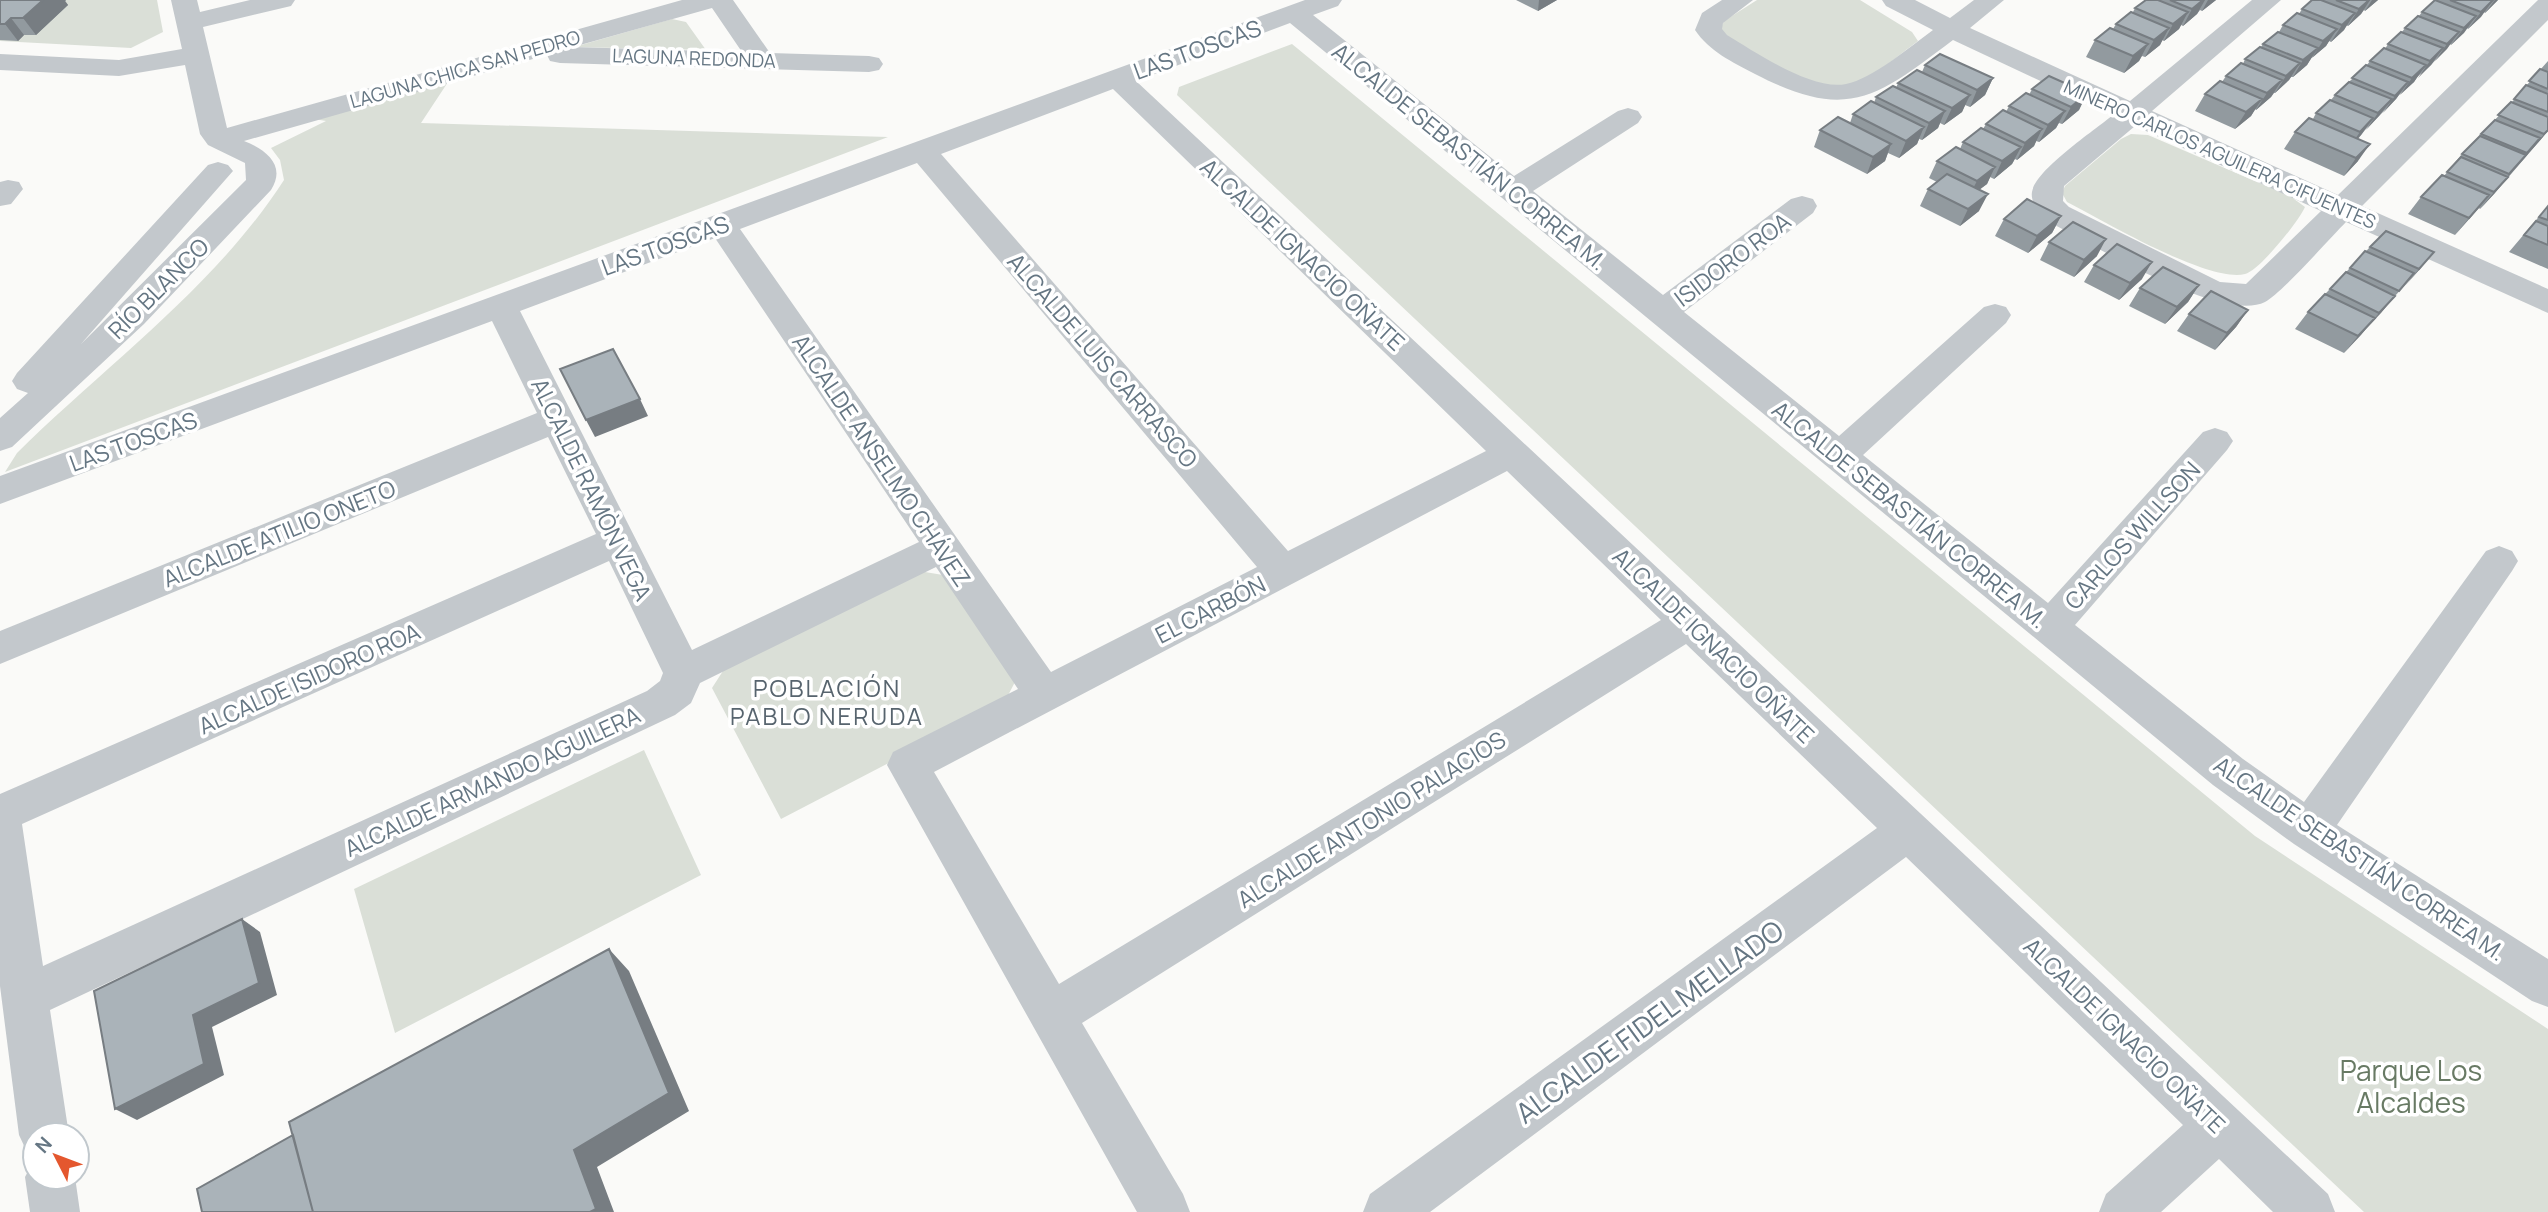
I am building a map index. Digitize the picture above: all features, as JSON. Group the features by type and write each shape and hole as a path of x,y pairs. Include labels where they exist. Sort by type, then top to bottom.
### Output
{"street":[{"path":"218,139 212,128 186,12 282,0"},
{"name":"LAGUNA CHICA SAN PEDRO","path":"218,139 711,0"},
{"path":"720,0 761,60"},
{"path":"1740,0 1715,15 1708,24 1708,30 1717,41 1805,86 1836,93 1865,86 1991,0"},
{"name":"MINERO CARLOS AGUILERA CIFUENTES","path":"1895,0 1949,30 2548,302"},
{"path":"2268,0 2053,180 2045,192 2046,199 2057,214 2211,291 2246,296 2262,290 2548,5"},
{"name":"LAS TOSCAS","path":"0,490 1309,5"},
{"name":"ALCALDE SEBASTIÁN CORREA M.","path":"1309,5 1513,190 2228,772 2309,830 2548,985"},
{"name":"LAGUNA REDONDA","path":"519,54 869,64"},
{"path":"0,62 119,68 196,55"},
{"name":"ALCALDE IGNACIO OÑATE","path":"1117,78 2310,1212"},
{"path":"1513,190 1628,117"},
{"name":"RÍO BLANCO","path":"0,438 132,316 255,191 263,175 258,158 218,139"},
{"name":"ALCALDE LUIS CARRASCO","path":"922,150 1283,571"},
{"path":"0,414 219,171"},
{"name":"ISIDORO ROA","path":"1662,312 1802,206"},
{"name":"ALCALDE ANSELMO CHÁVEZ","path":"721,224 1044,695"},
{"name":"ALCALDE RAMÒN VEGA","path":"501,306 683,673"},
{"path":"1839,456 1995,314"},
{"name":"ALCALDE ATILIO ONETO","path":"0,648 557,419"},
{"name":"CARLOS WILLSON","path":"2049,628 2215,441"},
{"name":"EL CARBÓN","path":"1052,1016 908,765 1511,453"},
{"name":"ALCALDE ISIDORO ROA","path":"0,814 617,541"},
{"name":"ALCALDE ARMANDO AGUILERA","path":"25,999 661,703 677,691 683,673 943,547"},
{"path":"2309,830 2499,561"},
{"name":"ALCALDE ANTONIO PALACIOS","path":"1052,1016 1690,622"},
{"path":"0,820 42,1121"},
{"name":"ALCALDE FIDEL MELLADO","path":"1388,1212 1909,830"},
{"path":"1052,1016 1165,1212"},
{"path":"2124,1212 2219,1125"},
{"path":"52,1191 55,1212"}],"green space":[{"path":"0,0 157,0 163,32 131,48 0,41"},
{"path":"1757,0 1860,0 1912,32 1918,41 1859,83 1838,87 1821,84 1762,59 1720,29 1724,21"},
{"path":"672,19 686,22 706,50 574,47"},
{"name":"Parque Los Alcaldes","path":"1292,44 2255,836 2548,1029 2548,1212 2364,1212 1177,95 1179,87"},
{"path":"450,79 421,123 888,137 5,472 17,453 51,420 193,290 256,219 284,180 280,160 271,148 326,121 314,119"},
{"path":"2131,134 2148,135 2290,196 2305,207 2269,255 2245,274 2228,274 2182,260 2067,202 2062,193 2065,186 2121,139"},
{"path":"919,571 943,575 1015,682 1004,703 781,819 712,688 730,660"},
{"path":"644,750 701,875 395,1033 354,889"}],"building":[{"path":"0,0 43,0 23,18 11,18 5,24 0,24"},
{"path":"2146,0 2158,0 2188,12 2173,24 2135,8"},
{"path":"2170,0 2203,0 2192,9"},
{"path":"2312,0 2321,0 2355,13 2342,25 2302,9"},
{"path":"2336,0 2369,0 2359,9"},
{"path":"2435,0 2476,16 2464,28 2422,12"},
{"path":"2450,0 2493,0 2481,12"},
{"path":"2131,12 2169,28 2154,40 2116,24"},
{"path":"2297,13 2337,29 2323,41 2283,25"},
{"path":"2418,16 2459,32 2447,44 2405,28"},
{"path":"2110,28 2148,44 2133,56 2095,40"},
{"path":"2278,32 2318,48 2303,60 2263,44"},
{"path":"2401,32 2443,48 2430,61 2388,44"},
{"path":"2260,47 2300,63 2286,76 2245,59"},
{"path":"2384,48 2426,65 2412,78 2370,61"},
{"path":"1940,54 1993,78 1977,90 1925,65"},
{"path":"2241,63 2282,80 2267,93 2226,76"},
{"path":"2366,65 2408,82 2395,96 2352,78"},
{"path":"2540,69 2548,72 2548,89 2529,81"},
{"path":"1917,70 1970,95 1952,108 1898,83"},
{"path":"2049,76 2087,93 2071,107 2032,89"},
{"path":"2220,81 2262,99 2246,112 2205,94"},
{"path":"2349,82 2392,99 2378,113 2335,95"},
{"path":"2526,85 2548,94 2548,112 2514,99"},
{"path":"1893,86 1945,111 1929,123 1876,97"},
{"path":"2026,93 2065,111 2048,125 2009,106"},
{"path":"2330,100 2373,118 2360,132 2316,113"},
{"path":"1871,101 1924,127 1906,141 1853,114"},
{"path":"2511,102 2548,117 2548,130 2544,134 2498,115"},
{"path":"2003,110 2042,129 2025,143 1986,124"},
{"path":"1838,117 1891,144 1873,157 1820,130"},
{"path":"2309,118 2370,144 2356,158 2295,132"},
{"path":"2495,120 2540,138 2527,153 2481,134"},
{"path":"1981,128 2021,147 2002,161 1963,142"},
{"path":"2480,136 2526,155 2509,174 2462,154"},
{"path":"1956,147 1995,167 1977,181 1937,161"},
{"path":"2461,157 2508,177 2494,192 2447,172"},
{"path":"1947,174 1988,194 1968,209 1928,189"},
{"path":"2442,175 2489,195 2469,218 2421,197"},
{"path":"2027,199 2061,216 2037,236 2004,219"},
{"path":"2548,206 2548,220 2539,217"},
{"path":"2536,221 2548,226 2548,245 2524,235"},
{"path":"2073,222 2106,239 2084,260 2049,242"},
{"path":"2386,231 2434,252 2419,269 2370,247"},
{"path":"2117,244 2152,262 2130,283 2094,265"},
{"path":"2365,251 2414,273 2399,291 2350,268"},
{"path":"2163,267 2199,285 2177,307 2140,288"},
{"path":"2346,272 2395,296 2379,313 2330,289"},
{"path":"2211,291 2248,310 2227,333 2189,314"},
{"path":"2325,294 2375,318 2358,336 2308,312"},
{"path":"613,349 640,399 586,420 560,369"},
{"path":"242,919 259,983 193,1015 204,1064 115,1109 94,991"},
{"path":"609,949 669,1093 574,1150 596,1209 590,1212 313,1212 289,1122"},
{"path":"293,1135 313,1212 202,1212 197,1189"}],"district":[{"name":"POBLACIÓN PABLO NERUDA","path":"827,701"}]}
